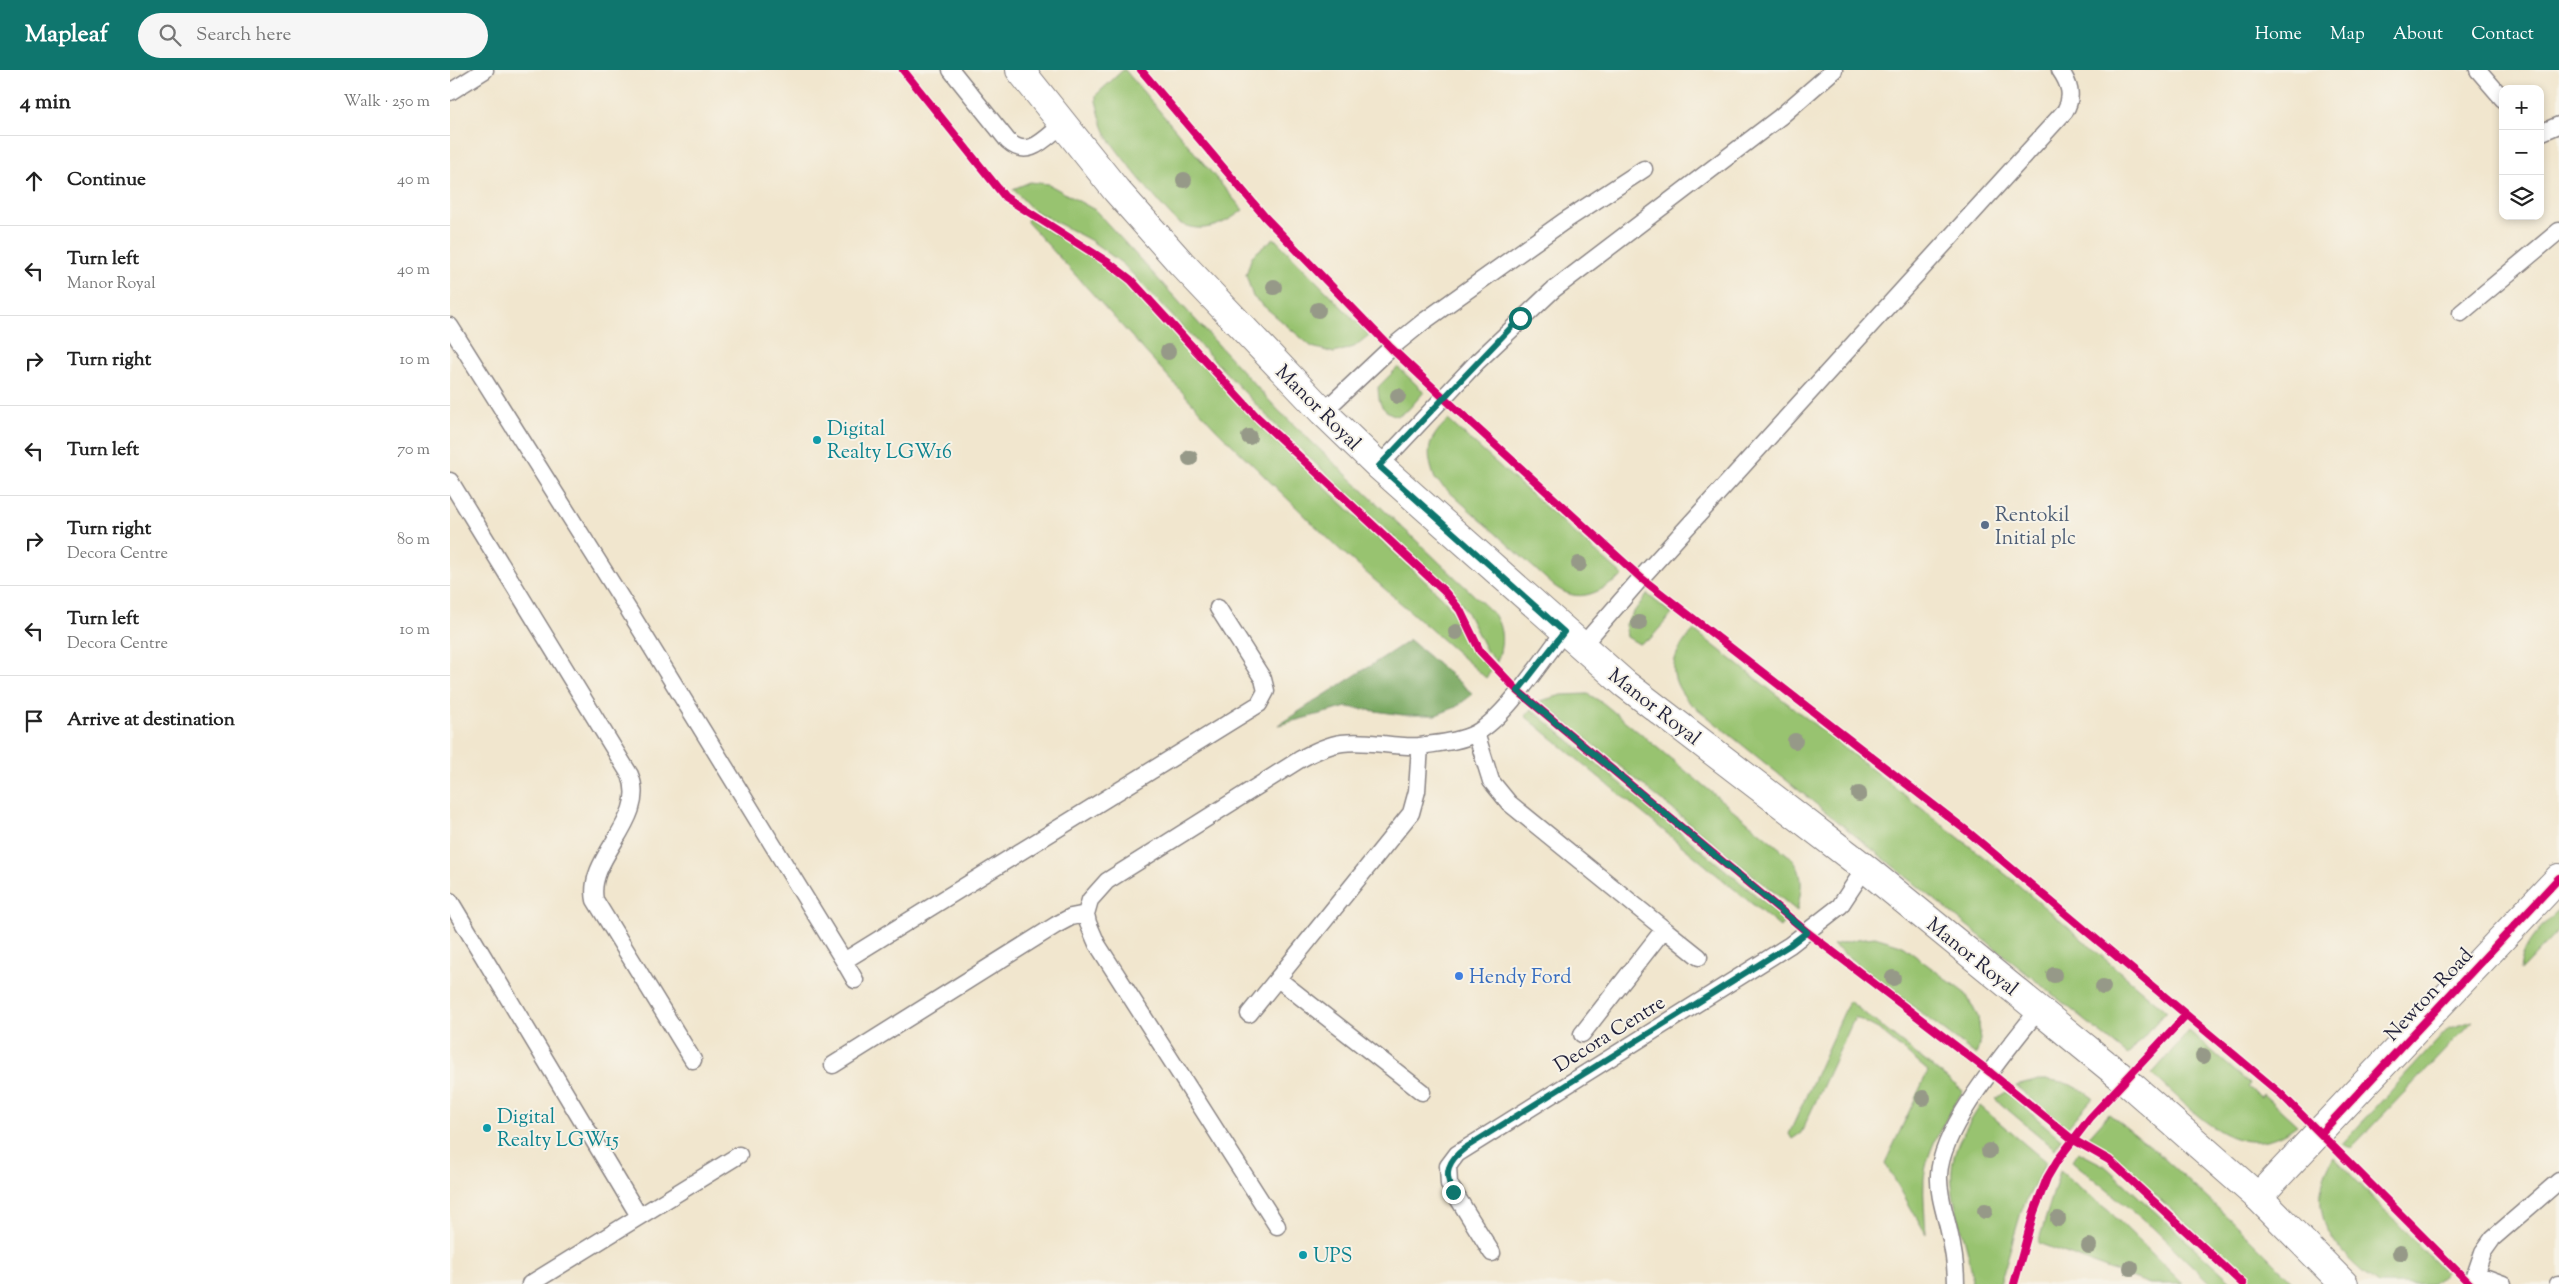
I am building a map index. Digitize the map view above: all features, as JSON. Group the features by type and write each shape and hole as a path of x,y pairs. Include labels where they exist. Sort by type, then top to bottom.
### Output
{"street":[{"name":"Manor Royal","path":"1020,70 1116,190 1186,268 1323,412 1379,466 1625,684 1864,868 2125,1080 2258,1197 2344,1284"},
{"name":"Newton Road","path":"2258,1197 2559,878"}],"lane":[{"path":"450,92 485,70"},
{"path":"951,70 1008,141 1019,150 1028,150 1063,124"},
{"path":"1379,466 1477,362 1546,296 1607,246 1780,117 1834,70"},
{"path":"1277,1226 1097,944 1086,914 1087,907 1095,893 1107,881 1290,765 1318,750 1334,744 1352,742 1397,747 1420,746 1454,740 1476,733 1498,715 1573,639 1641,578 2065,111 2070,98 2070,88 2060,70"},
{"path":"2478,70 2499,94"},
{"path":"2544,131 2559,125"},
{"path":"1323,412 1391,348 1422,322 1563,222 1644,168"},
{"path":"2461,313 2559,231"},
{"path":"450,326 628,609 855,980"},
{"path":"450,480 630,774 634,786 633,803 596,879 595,900 693,1060"},
{"path":"844,961 1259,704 1266,691 1263,679 1218,608"},
{"path":"1476,733 1491,781 1509,803 1700,957"},
{"path":"1250,1014 1410,813 1417,792 1420,746"},
{"name":"Decora Centre","path":"1492,1253 1449,1184 1448,1166 1457,1154 1790,945 1840,906 1864,868"},
{"path":"450,901 639,1216"},
{"path":"833,1065 1056,924 1071,917 1086,914"},
{"path":"1582,1034 1664,929"},
{"path":"1278,978 1422,1092"},
{"path":"1956,1284 1953,1250 1940,1191 1939,1174 1942,1160 1952,1134 1972,1100 2039,1009"},
{"path":"530,1284 739,1156"},
{"path":"2503,1284 2474,1279 2483,1252 2493,1238 2559,1180"}],"green space":[{"path":"1125,70 1243,210 1229,220 1205,228 1197,228 1179,223 1153,196 1106,134 1096,101 1096,95"},
{"path":"1030,182 1048,184 1095,210 1278,410 1494,614 1500,626 1502,638 1497,662 1487,652 1464,607 1448,588 1283,433 1123,264 1090,240 1033,210 1013,189"},
{"path":"1028,218 1111,269 1133,288 1270,436 1444,599 1472,644 1492,669 1486,678 1337,547 1216,429 1027,222"},
{"path":"1274,238 1369,335 1354,347 1334,353 1312,347 1253,297 1246,275 1252,256"},
{"path":"1398,367 1424,392 1408,410 1397,416 1382,406 1378,387"},
{"path":"1448,420 1623,576 1597,591 1580,596 1572,595 1553,585 1435,479 1430,461 1430,447 1436,434"},
{"path":"1647,594 1672,614 1650,639 1639,644 1627,637 1625,624"},
{"path":"1694,630 2009,877 2166,1011 2128,1055 1689,702 1676,683 1674,665 1680,648"},
{"path":"1410,640 1473,694 1456,707 1436,715 1403,715 1347,707 1278,725"},
{"path":"1588,694 1603,703 1794,860 1801,879 1797,911 1540,701 1562,695"},
{"path":"1531,709 1787,921 1780,927 1525,716"},
{"path":"2559,909 2559,930 2520,971 2524,953 2533,937"},
{"path":"1875,937 1901,945 1966,994 1978,1017 1981,1040 1976,1055 1833,945"},
{"path":"1849,1001 1963,1091 1933,1144 1926,1167 1924,1193 1926,1234 1885,1163 1928,1071 1878,1029 1855,1017 1801,1133 1792,1139 1789,1134"},
{"path":"2473,1021 2351,1148 2342,1144 2449,1028"},
{"path":"2189,1031 2250,1084 2248,1087 2261,1097 2263,1094 2297,1125 2276,1137 2256,1141 2237,1138 2219,1130 2184,1104 2152,1074"},
{"path":"2039,1080 2067,1084 2093,1098 2067,1128 2016,1086"},
{"path":"2006,1092 2061,1139 2055,1149 1995,1099"},
{"path":"1980,1106 2046,1162 2022,1209 2000,1284 1972,1284 1971,1267 1954,1199 1952,1182 1952,1164 1957,1147 1964,1131"},
{"path":"2109,1114 2157,1152 2234,1223 2295,1284 2251,1284 2117,1159 2085,1141"},
{"path":"2078,1152 2105,1166 2234,1284 2211,1284 2152,1227 2072,1161"},
{"path":"2334,1157 2445,1273 2432,1284 2378,1284 2348,1258 2336,1244 2327,1228 2322,1212 2321,1195 2325,1176"},
{"path":"2060,1171 2110,1212 2183,1284 2150,1284 2038,1243"}],"cycle path":[{"path":"903,70 1005,197 1109,263 1131,280 1256,416 1445,592 1460,610 1480,651 1518,691 1807,932 1991,1073 2072,1139 2109,1160 2243,1284"},
{"path":"1141,70 1265,217 1391,348 1641,578 1967,831 2281,1094 2470,1284"},
{"path":"2321,1133 2559,878"},
{"path":"2014,1284 2034,1212 2047,1178 2057,1161 2090,1118 2186,1015"}],"place":[{"name":"Digital Realty LGW16","path":"817,440"},
{"name":"Rentokil Initial plc","path":"1985,525"},
{"name":"Hendy Ford","path":"1459,976"},
{"name":"Digital Realty LGW15","path":"487,1128"},
{"name":"UPS","path":"1303,1255"}],"route":[{"path":"1453,1192 1447,1175 1448,1166 1452,1159 1465,1148 1790,945 1807,932 1518,691 1564,632 1379,466 1520,318"}]}
